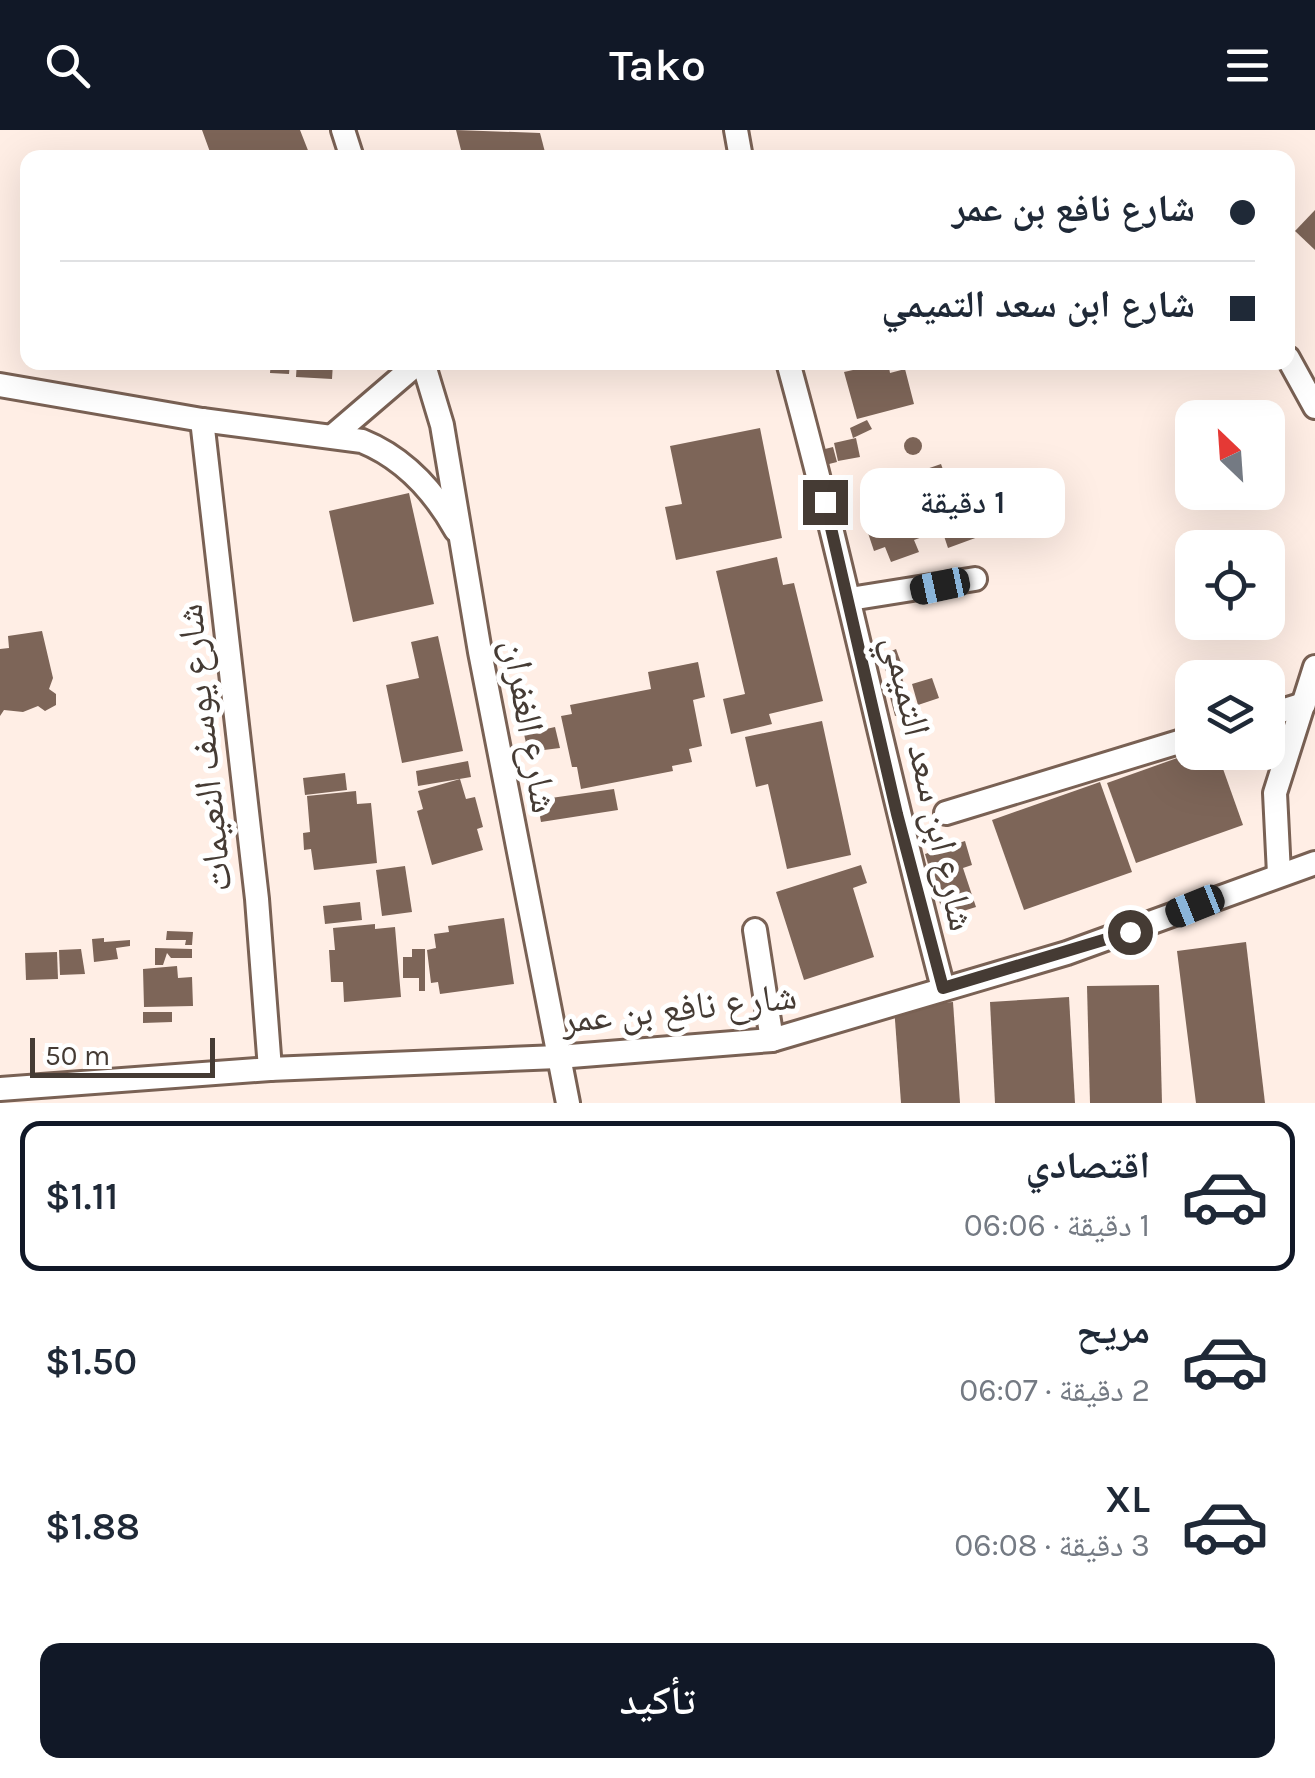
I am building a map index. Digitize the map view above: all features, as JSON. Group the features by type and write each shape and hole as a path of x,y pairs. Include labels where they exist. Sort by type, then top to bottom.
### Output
{"street":[{"path":"335,434 411,370"},
{"name":"شارع الغفران","path":"424,370 442,424 568,1103"},
{"name":"شارع ابن سعد التميمي","path":"790,370 850,599 897,814 943,988"},
{"path":"1295,370 1315,407"},
{"path":"0,384 202,420 335,434 383,449 432,494 462,542"},
{"name":"شارع يوسف النعيمات","path":"202,420 256,899 270,1069"},
{"path":"850,599 975,579"},
{"path":"1279,874 1275,793 1315,667"},
{"path":"1285,710 1304,704"},
{"path":"946,813 1175,743"},
{"name":"شارع نافع بن عمر","path":"0,1089 270,1069 558,1057 772,1040 1067,953 1315,863"},
{"path":"755,930 772,1040"},
{"path":"0,1076 26,1089"}],"building":[{"path":"202,130 300,130 308,150 209,150"},
{"path":"456,130 540,133 544,150 461,150"},
{"path":"1315,210 1315,250 1295,231"},
{"path":"270,370 289,370 289,374"},
{"path":"296,370 333,370 332,379 296,377"},
{"path":"905,370 914,404 857,419 844,372"},
{"path":"867,420 872,429 853,438 850,428"},
{"path":"760,428 782,538 676,560 665,507 682,504 670,446"},
{"path":"913,437 922,446 913,455 904,446"},
{"path":"856,438 860,457 838,461 834,443"},
{"path":"833,447 837,462 825,465 821,450"},
{"path":"941,464 958,511 967,508 978,537 948,548 942,530 914,540 919,552 891,562 885,547 874,551 865,524 877,520 863,480 883,472 892,496 901,493 894,473 907,468 909,475"},
{"path":"409,493 434,604 353,622 329,511"},
{"path":"777,557 783,585 794,583 823,701 769,714 772,724 731,734 723,699 745,694 716,571"},
{"path":"42,631 53,678 49,689 56,694 56,705 45,711 38,706 23,712 4,710 0,716 0,649 9,648 8,636"},
{"path":"438,636 463,751 402,763 386,685 419,678 411,642"},
{"path":"896,649 903,668 887,674 880,656"},
{"path":"698,662 705,697 693,700 702,746 689,749 692,762 672,766 673,771 581,789 561,716 572,714 570,705 651,689 648,672"},
{"path":"902,677 911,711 895,716 886,682"},
{"path":"932,678 939,698 918,705 912,684"},
{"path":"822,721 851,855 787,869 768,784 756,787 745,737"},
{"path":"555,727 560,748 528,752 524,734"},
{"path":"1175,759 1175,770 1223,770 1243,825 1136,863 1107,783"},
{"path":"468,761 471,777 418,786 416,771"},
{"path":"345,773 347,790 305,795 303,778"},
{"path":"460,779 466,799 475,797 483,827 477,829 483,850 432,865 417,811 423,809 418,791"},
{"path":"1100,782 1132,872 1024,910 992,820"},
{"path":"614,789 618,810 541,822 537,800"},
{"path":"356,791 357,804 371,803 377,863 314,870 311,849 304,850 303,833 310,832 307,796"},
{"path":"965,841 972,865 963,868 976,907 944,917 925,854"},
{"path":"861,865 867,883 853,888 874,957 804,980 776,892"},
{"path":"405,866 412,912 382,916 376,870"},
{"path":"360,902 362,920 325,924 323,906"},
{"path":"504,918 514,984 440,994 438,982 431,983 427,950 436,948 434,934 449,932 448,926"},
{"path":"375,924 375,929 395,927 401,997 344,1002 343,982 331,982 329,950 335,950 333,928"},
{"path":"167,931 193,932 192,945 185,945 186,940 166,940"},
{"path":"104,938 104,942 130,940 130,946 116,948 118,959 94,962 92,939"},
{"path":"1246,942 1265,1103 1196,1103 1177,951"},
{"path":"155,948 192,949 192,958 171,958 167,953 163,965 155,965"},
{"path":"81,949 85,974 60,975 59,950"},
{"path":"412,949 425,949 425,991 419,991 419,978 403,978 403,957 412,957"},
{"path":"57,952 58,979 26,980 25,953"},
{"path":"177,966 178,978 192,977 193,1006 144,1007 143,969"},
{"path":"1159,985 1162,1103 1090,1103 1087,986"},
{"path":"1069,997 1075,1103 995,1103 990,1002"},
{"path":"953,1002 960,1103 901,1103 894,1006"},
{"path":"143,1012 172,1012 172,1022 143,1023"}],"route":[{"path":"825,502 897,814 943,988 1130,932"}]}
